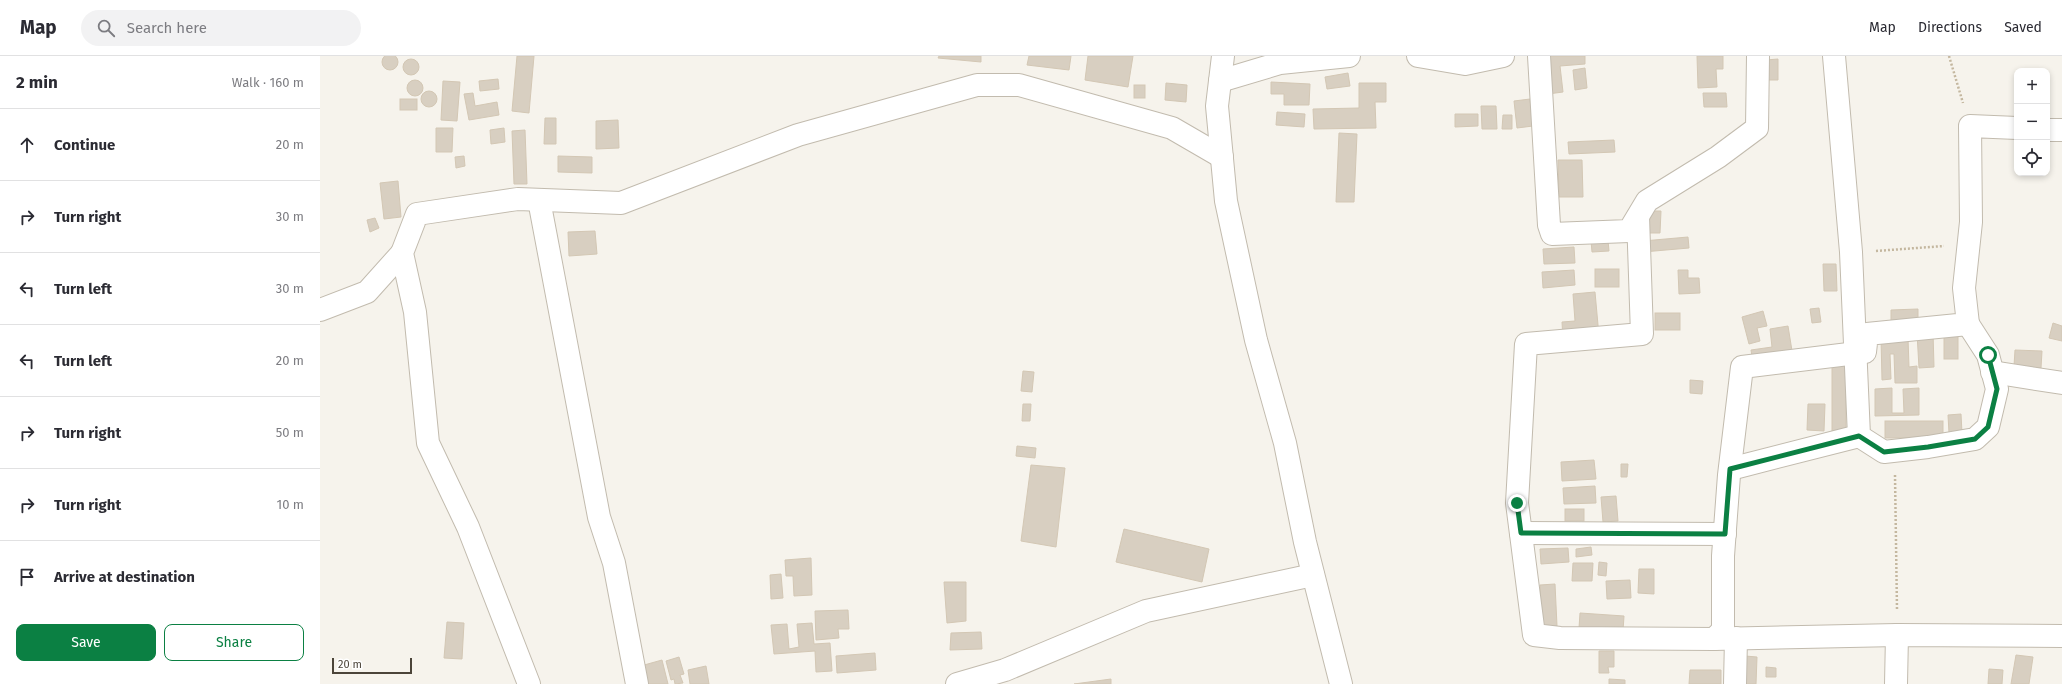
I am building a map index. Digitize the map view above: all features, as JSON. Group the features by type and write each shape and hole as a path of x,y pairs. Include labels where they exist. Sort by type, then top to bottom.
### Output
{"street":[{"path":"1223,56 1217,106 1227,208 1256,340 1284,443 1313,575 1340,684"},
{"path":"1220,81 1280,63 1349,56"},
{"path":"1418,56 1465,64 1503,56"},
{"path":"1539,56 1549,225 1552,234 1629,231 1648,201 1718,157 1757,128 1758,56"},
{"path":"1834,56 1851,252 1857,353 1859,436"},
{"path":"320,310 367,292 402,253 417,214 518,199 621,203 798,134 976,85 1019,85 1172,128 1222,157"},
{"path":"1730,469 1859,436 1884,452 1975,439 1988,427 1997,389 1988,355 1968,324 1964,288 1971,222 1970,126 2014,128"},
{"path":"2050,130 2062,130"},
{"path":"538,200 599,517 614,562 637,684"},
{"path":"1638,217 1642,334 1526,344 1517,503 1534,634 1560,638 1714,639 1897,635 2062,636"},
{"path":"402,253 416,312 428,443 468,527 529,684"},
{"path":"1714,639 1724,630 1725,534 1730,469 1742,367 1866,352 1867,334 1968,324"},
{"path":"1992,372 2062,383"},
{"path":"1521,533 1725,534"},
{"path":"957,684 1005,670 1146,611 1313,575"},
{"path":"1896,684 1897,635"},
{"path":"1735,684 1736,638"}],"path":[{"path":"1949,56 1970,126"},
{"path":"1851,252 1969,244"},
{"path":"1894,451 1897,635"}],"building":[{"path":"390,54 397,59 398,62 393,69 390,70 383,65 382,62 387,55"},
{"path":"517,56 534,56 529,113 512,111"},
{"path":"939,56 981,56 981,62 938,58"},
{"path":"1029,56 1071,56 1069,70 1027,65"},
{"path":"1088,56 1133,56 1128,87 1085,80"},
{"path":"1546,56 1585,56 1585,64 1560,66 1563,92 1548,94"},
{"path":"1697,56 1723,56 1723,69 1716,69 1717,87 1698,88"},
{"path":"411,59 418,64 419,67 414,74 411,75 404,70 403,67 408,60"},
{"path":"1778,59 1778,80 1765,80 1766,60"},
{"path":"1585,68 1587,88 1575,90 1573,70"},
{"path":"1348,73 1350,86 1327,89 1325,77"},
{"path":"498,79 499,89 480,91 479,81"},
{"path":"415,80 422,85 423,88 418,95 415,96 408,91 407,88 412,81"},
{"path":"443,81 460,82 457,121 441,120"},
{"path":"1271,82 1310,84 1309,105 1284,105 1284,94 1271,94"},
{"path":"1166,83 1187,85 1186,102 1165,100"},
{"path":"1359,83 1386,83 1386,102 1375,102 1376,128 1314,129 1313,109 1359,108"},
{"path":"1134,85 1145,85 1145,98 1134,98"},
{"path":"429,91 436,96 437,99 432,106 429,107 422,102 421,99 426,92"},
{"path":"473,93 475,106 497,102 499,115 469,120 464,94"},
{"path":"1703,93 1726,93 1727,107 1704,107"},
{"path":"400,99 417,99 417,110 400,110"},
{"path":"1530,99 1533,126 1517,128 1514,101"},
{"path":"1481,106 1496,106 1497,129 1482,129"},
{"path":"1277,112 1305,114 1304,127 1276,125"},
{"path":"1455,114 1478,114 1478,126 1455,127"},
{"path":"1503,115 1512,115 1512,129 1502,129"},
{"path":"545,118 556,118 556,144 544,144"},
{"path":"618,120 619,148 596,149 596,121"},
{"path":"436,128 453,128 452,152 436,152"},
{"path":"504,128 505,142 491,144 490,130"},
{"path":"525,130 527,184 514,184 512,131"},
{"path":"1339,133 1357,134 1354,202 1336,202"},
{"path":"1614,140 1615,152 1569,154 1568,142"},
{"path":"464,156 465,166 456,168 455,157"},
{"path":"558,156 592,157 592,173 558,172"},
{"path":"1558,160 1582,160 1583,197 1559,197"},
{"path":"398,181 401,217 384,219 380,183"},
{"path":"1648,211 1661,211 1660,233 1647,233"},
{"path":"375,218 379,228 370,232 367,220"},
{"path":"595,231 597,254 569,256 568,232"},
{"path":"1688,237 1689,248 1643,252 1643,241"},
{"path":"1608,240 1609,251 1592,252 1591,241"},
{"path":"1574,247 1575,263 1544,264 1543,249"},
{"path":"1823,264 1836,264 1837,291 1824,291"},
{"path":"1595,269 1619,269 1619,287 1595,287"},
{"path":"1574,270 1575,285 1543,288 1542,272"},
{"path":"1678,270 1688,270 1688,278 1699,278 1700,293 1679,294"},
{"path":"1595,292 1599,336 1563,339 1562,322 1575,321 1573,294"},
{"path":"1819,308 1821,322 1812,323 1810,309"},
{"path":"1918,309 1918,322 1891,323 1891,310"},
{"path":"1763,311 1767,326 1757,328 1760,341 1749,344 1742,317"},
{"path":"1655,313 1680,313 1680,330 1655,330"},
{"path":"2053,323 2062,326 2062,341 2049,338"},
{"path":"1788,326 1793,357 1753,363 1751,350 1772,347 1770,329"},
{"path":"1944,331 1958,331 1958,359 1944,359"},
{"path":"1933,332 1934,367 1919,368 1917,333"},
{"path":"1881,338 1908,338 1909,367 1917,366 1917,383 1895,383 1894,354 1890,354 1891,379 1882,380"},
{"path":"2015,350 2042,351 2041,368 2014,366"},
{"path":"1832,365 1846,365 1846,437 1832,437"},
{"path":"1023,371 1034,372 1032,392 1021,391"},
{"path":"1690,380 1703,381 1702,394 1690,393"},
{"path":"1892,388 1892,413 1904,413 1903,389 1919,388 1919,415 1875,416 1875,389"},
{"path":"1023,404 1031,404 1030,421 1022,421"},
{"path":"1808,404 1825,404 1824,431 1807,430"},
{"path":"1961,414 1962,433 1949,433 1948,415"},
{"path":"1885,421 1943,421 1943,438 1885,438"},
{"path":"1017,446 1036,448 1035,458 1016,456"},
{"path":"1594,460 1596,479 1562,481 1561,462"},
{"path":"1621,464 1628,464 1627,477 1621,477"},
{"path":"1031,465 1065,468 1056,547 1021,541"},
{"path":"1595,486 1596,503 1564,504 1563,488"},
{"path":"1616,496 1618,521 1603,522 1601,497"},
{"path":"1565,509 1584,509 1584,521 1565,521"},
{"path":"1124,529 1209,549 1202,582 1116,562"},
{"path":"1591,547 1592,555 1576,557 1576,549"},
{"path":"1568,548 1569,562 1541,564 1540,549"},
{"path":"811,558 812,595 794,596 793,576 786,576 785,560"},
{"path":"1599,562 1607,563 1606,576 1598,575"},
{"path":"1573,563 1593,563 1592,581 1572,581"},
{"path":"1639,569 1654,569 1654,594 1638,593"},
{"path":"781,574 783,598 771,599 770,575"},
{"path":"1630,580 1631,598 1607,599 1606,581"},
{"path":"944,582 966,582 966,621 947,623"},
{"path":"1555,584 1557,626 1542,627 1540,585"},
{"path":"848,610 849,629 838,629 839,638 816,640 815,611"},
{"path":"1580,613 1624,616 1623,631 1579,628"},
{"path":"447,622 464,623 462,659 444,658"},
{"path":"812,623 814,644 830,643 832,671 816,672 815,651 774,654 771,625 787,624 789,649 799,647 797,624"},
{"path":"981,632 982,649 950,650 951,633"},
{"path":"1599,651 1614,651 1614,667 1608,667 1609,673 1599,673"},
{"path":"875,653 876,670 837,673 836,656"},
{"path":"2016,655 2033,657 2029,684 2011,684"},
{"path":"1745,656 1757,657 1756,684 1743,684"},
{"path":"679,657 684,674 680,675 683,683 675,684 674,679 671,680 666,661"},
{"path":"662,660 668,684 642,684 637,667"},
{"path":"706,666 709,684 690,684 688,670"},
{"path":"1766,667 1776,668 1776,677 1766,677"},
{"path":"1989,669 2003,670 2002,684 1988,684"},
{"path":"1690,670 1721,670 1721,684 1689,684"},
{"path":"1111,679 1111,684 1074,684"},
{"path":"1609,679 1625,680 1625,684 1609,684"}],"route":[{"path":"1517,503 1521,533 1725,534 1730,469 1859,436 1884,452 1928,447 1975,439 1988,427 1997,389 1988,355"}]}
